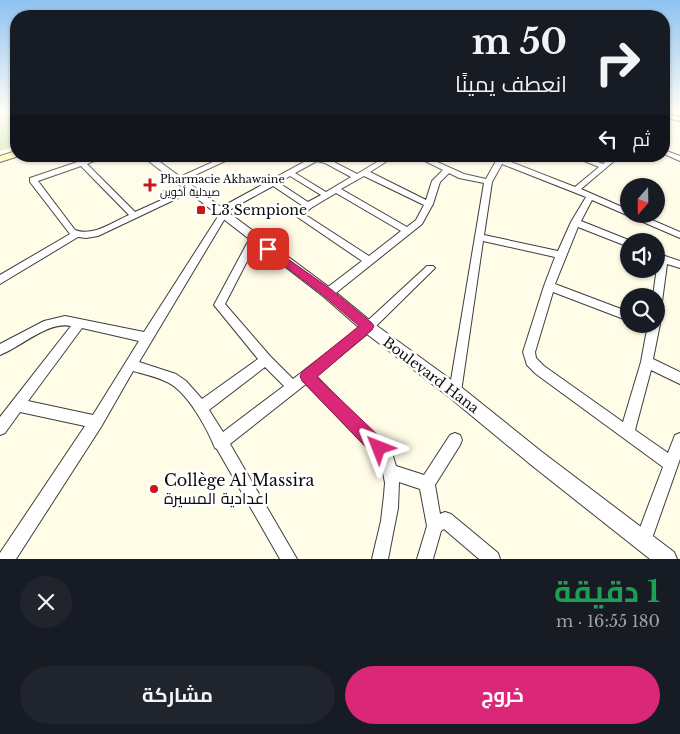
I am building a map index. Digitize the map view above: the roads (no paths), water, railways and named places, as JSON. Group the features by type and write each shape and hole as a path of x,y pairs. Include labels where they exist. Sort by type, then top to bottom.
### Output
{"street":[{"path":"87,162 33,180 43,196 72,232 82,236 95,234 191,190"},
{"name":"Boulevard Hana","path":"154,162 328,293 667,559"},
{"path":"177,180 219,162"},
{"path":"6,559 132,365 221,214 308,162"},
{"path":"330,162 357,177"},
{"path":"369,261 299,214 300,211 308,206 382,162"},
{"path":"430,162 472,179 488,182"},
{"path":"455,392 488,182 499,162"},
{"path":"503,162 620,209"},
{"path":"591,162 604,167"},
{"path":"576,190 610,162"},
{"path":"82,164 134,216"},
{"path":"328,293 419,222 429,204 436,181 447,170"},
{"path":"365,173 429,204"},
{"path":"291,174 326,195"},
{"path":"274,183 308,206"},
{"path":"336,190 407,231"},
{"path":"590,197 575,222 560,255 529,352 530,361 671,464"},
{"path":"575,222 620,240"},
{"path":"653,223 680,235"},
{"path":"0,280 77,234"},
{"path":"479,237 560,255"},
{"path":"254,238 219,305 266,360 294,387"},
{"path":"665,259 680,265"},
{"path":"220,443 294,387 368,326 430,268"},
{"path":"549,286 620,314"},
{"path":"0,350 48,324 64,320 147,338"},
{"path":"0,428 79,324"},
{"path":"627,433 647,362 650,333"},
{"path":"201,408 266,360"},
{"path":"647,362 680,378"},
{"path":"132,365 172,378 182,385 201,408 290,559"},
{"path":"307,376 388,458 393,472 393,488 381,559"},
{"path":"17,406 96,422"},
{"path":"425,559 435,526 427,484 455,440"},
{"path":"643,541 680,440"},
{"path":"393,472 427,484"},
{"path":"435,526 445,520 492,559"}],"place":[{"name":"Pharmacie Akhawaine صيدلية أخوين","path":"150,185"},
{"name":"L3 Sempione","path":"201,210"},
{"name":"Collège Al Massira اعدادية المسيرة","path":"154,489"}]}
